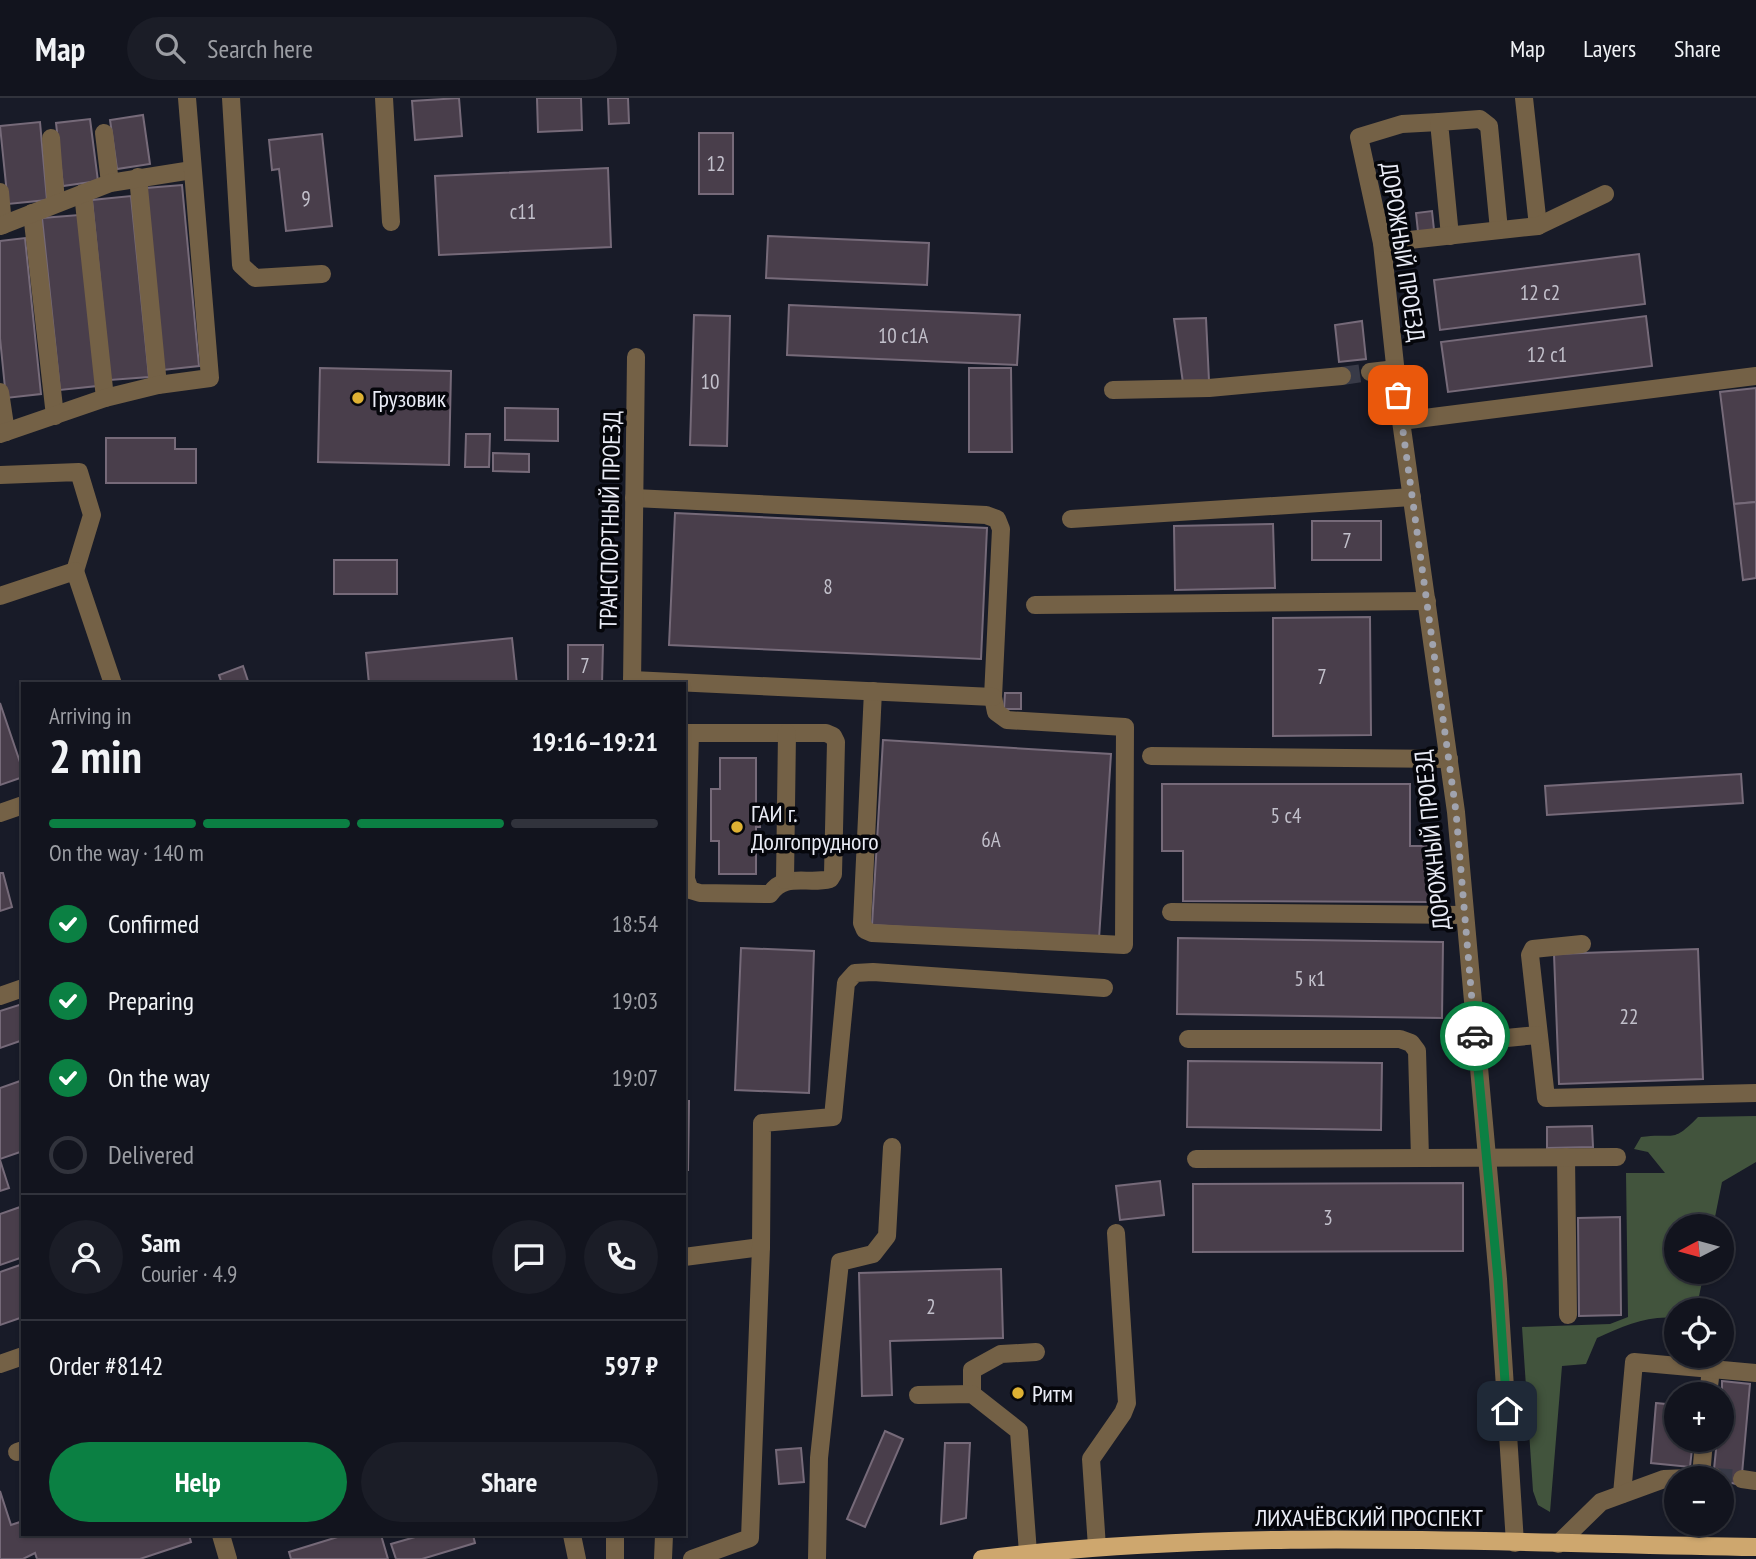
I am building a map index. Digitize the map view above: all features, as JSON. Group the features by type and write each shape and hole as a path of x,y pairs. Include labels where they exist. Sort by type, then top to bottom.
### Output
{"main road":[{"name":"ЛИХАЧЁВСКИЙ ПРОСПЕКТ","path":"982,1559 1097,1546 1257,1541 1756,1547"}],"street":[{"path":"0,392 3,433 105,398 158,385 210,378 187,98"},
{"path":"231,98 241,265 255,278 322,274"},
{"path":"384,98 391,222"},
{"path":"1524,98 1538,226"},
{"path":"1450,236 1439,121 1480,119 1489,126 1499,230"},
{"name":"ДОРОЖНЫЙ ПРОЕЗД","path":"1439,121 1402,124 1359,137 1382,243 1401,421 1449,759 1498,1279 1516,1543"},
{"path":"104,133 110,183"},
{"path":"51,138 56,203"},
{"path":"0,192 1,225 110,183 192,170"},
{"path":"138,177 158,385"},
{"path":"83,193 105,398"},
{"path":"1382,243 1538,226 1605,194"},
{"path":"32,213 55,416"},
{"name":"ТРАНСПОРТНЫЙ ПРОЕЗД","path":"632,682 636,357"},
{"path":"1370,372 1396,369"},
{"path":"1113,390 1209,388 1342,376"},
{"path":"1401,421 1756,376"},
{"path":"0,475 79,472 92,516 75,571 112,682"},
{"path":"1071,519 1412,497"},
{"path":"635,498 986,515 997,519 1001,529 993,697 996,712 1007,720 1125,727 1124,946 872,933 865,930 862,923 873,691"},
{"path":"0,596 75,571"},
{"path":"1035,605 1427,601"},
{"path":"686,684 993,697"},
{"path":"687,733 787,733 826,733 833,736 836,742 833,874 824,881 785,880 778,883 770,894 700,893 690,890 686,880 687,733"},
{"path":"785,880 787,733"},
{"path":"1152,756 1449,759"},
{"path":"0,813 21,806"},
{"path":"1171,912 1465,915"},
{"path":"1582,944 1533,949 1530,955 1544,1095 1550,1099 1756,1093"},
{"path":"692,1559 750,1538 761,1247 762,1124 833,1117 846,984 855,973 1104,988"},
{"path":"0,996 21,989"},
{"path":"1475,1041 1538,1035"},
{"path":"1188,1039 1400,1039 1411,1043 1417,1051 1420,1158"},
{"path":"817,1559 819,1458 840,1262 873,1254 887,1236 892,1147"},
{"path":"1566,1157 1568,1315"},
{"path":"1196,1159 1617,1157"},
{"path":"1097,1546 1091,1459 1123,1413 1126,1402 1116,1233"},
{"path":"686,1257 761,1247"},
{"path":"972,1394 972,1370 1001,1354 1036,1352"},
{"path":"0,1364 21,1357"},
{"path":"1622,1494 1634,1362 1664,1364"},
{"path":"1709,1382 1711,1368 1756,1373"},
{"path":"918,1395 972,1394 1020,1431 1028,1553"},
{"path":"1558,1544 1601,1502 1664,1479 1707,1477 1705,1452"},
{"path":"221,1536 228,1559"},
{"path":"572,1536 577,1559"},
{"path":"615,1536 615,1559"},
{"path":"663,1559 664,1536"}],"green space":[{"path":"1756,1116 1756,1162 1722,1182 1716,1214 1664,1214 1664,1284 1702,1284 1699,1298 1664,1298 1664,1318 1636,1322 1597,1338 1586,1364 1562,1366 1550,1512 1538,1505 1533,1491 1522,1327 1610,1324 1628,1317 1626,1173 1665,1173 1648,1152 1634,1149 1641,1137 1672,1136 1698,1117"}],"building":[{"path":"459,98 462,136 415,140 412,101"},
{"path":"537,98 581,98 582,130 538,132"},
{"path":"608,98 628,98 629,123 609,124"},
{"path":"143,115 150,164 117,169 110,120"},
{"path":"90,119 98,181 63,186 56,123"},
{"path":"40,122 47,200 8,204 0,126"},
{"path":"699,133 733,133 733,194 699,194"},
{"path":"322,134 332,226 286,231 279,169 272,170 269,140"},
{"path":"608,168 611,247 439,255 435,176"},
{"path":"182,185 199,366 163,370 146,188"},
{"path":"131,196 149,377 110,380 92,200"},
{"path":"1432,211 1434,230 1418,232 1416,213"},
{"path":"79,215 97,386 60,390 42,218"},
{"path":"768,236 929,243 927,285 766,278"},
{"path":"25,238 41,394 6,398 0,338 0,241"},
{"path":"1639,254 1645,304 1440,330 1434,280"},
{"path":"789,305 1020,315 1017,365 787,355"},
{"path":"694,315 730,316 727,446 690,445"},
{"path":"1646,316 1652,366 1448,392 1441,342"},
{"path":"1206,318 1209,381 1183,383 1174,319"},
{"path":"1362,321 1366,359 1339,362 1335,325"},
{"path":"320,368 451,371 449,465 318,462"},
{"path":"969,368 1011,368 1012,452 969,452"},
{"path":"1756,388 1756,502 1734,504 1720,392"},
{"path":"505,408 558,409 558,441 505,440"},
{"path":"466,434 490,434 489,467 465,467"},
{"path":"106,438 175,438 175,449 196,449 196,483 106,483"},
{"path":"493,453 529,454 529,472 493,471"},
{"path":"1756,502 1756,578 1743,580 1734,504"},
{"path":"675,513 987,528 981,659 669,645"},
{"path":"1312,521 1381,521 1381,560 1312,560"},
{"path":"1273,524 1275,588 1175,590 1174,526"},
{"path":"334,560 397,560 397,594 334,594"},
{"path":"1370,617 1371,735 1273,736 1273,618"},
{"path":"512,638 517,682 369,682 366,653"},
{"path":"568,645 603,645 602,682 568,682"},
{"path":"243,666 248,682 221,682 219,675"},
{"path":"1005,693 1021,693 1021,709 1004,709"},
{"path":"0,703 21,765 21,778 0,785"},
{"path":"883,740 1111,754 1099,939 872,925"},
{"path":"720,758 756,758 756,806 760,806 760,827 756,827 756,874 719,874 719,841 711,841 711,789 720,789"},
{"path":"1741,774 1743,803 1547,815 1545,786"},
{"path":"1162,784 1410,784 1410,846 1432,846 1432,902 1183,901 1183,851 1162,851"},
{"path":"0,873 3,873 12,907 0,911"},
{"path":"1178,938 1443,942 1442,1018 1177,1014"},
{"path":"741,948 814,951 809,1093 735,1090"},
{"path":"1698,949 1703,1079 1559,1084 1554,954"},
{"path":"21,1004 21,1041 0,1048 0,1011"},
{"path":"1188,1061 1382,1063 1381,1130 1187,1127"},
{"path":"21,1081 21,1152 0,1159 0,1088"},
{"path":"686,1101 689,1101 686,1170"},
{"path":"1592,1126 1593,1147 1547,1148 1547,1127"},
{"path":"0,1160 9,1188 0,1191"},
{"path":"1160,1181 1164,1215 1120,1220 1116,1186"},
{"path":"1463,1183 1463,1251 1193,1252 1193,1184"},
{"path":"21,1207 21,1258 0,1265 0,1214"},
{"path":"1620,1217 1621,1315 1579,1316 1578,1218"},
{"path":"21,1265 21,1318 0,1325 0,1272"},
{"path":"1001,1269 1003,1338 890,1341 892,1395 862,1396 859,1273"},
{"path":"1734,1382 1750,1384 1741,1485 1734,1484 1734,1466 1714,1466 1716,1452 1734,1452"},
{"path":"1656,1403 1664,1404 1664,1452 1692,1452 1690,1466 1651,1463"},
{"path":"885,1431 903,1439 865,1527 847,1519"},
{"path":"945,1443 970,1443 966,1518 941,1524"},
{"path":"801,1448 804,1482 779,1484 776,1450"},
{"path":"0,1491 11,1525 21,1522 21,1536 189,1536 191,1542 140,1559 37,1559 35,1553 23,1559 0,1559"},
{"path":"341,1536 381,1536 388,1559 291,1559 289,1552"},
{"path":"419,1536 473,1536 475,1543 422,1559 396,1559 391,1544"}],"tunnel":[{"path":"1342,376 1370,372"},
{"path":"1734,1478 1742,1479"}],"way so far":[{"path":"1398,395 1456,812 1475,1036"}],"place":[{"name":"Грузовик","path":"358,398"},
{"name":"ГАИ г. Долгопрудного","path":"737,827"},
{"name":"Ритм","path":"1018,1393"}],"route":[{"path":"1475,1036 1498,1279 1507,1411"}]}
